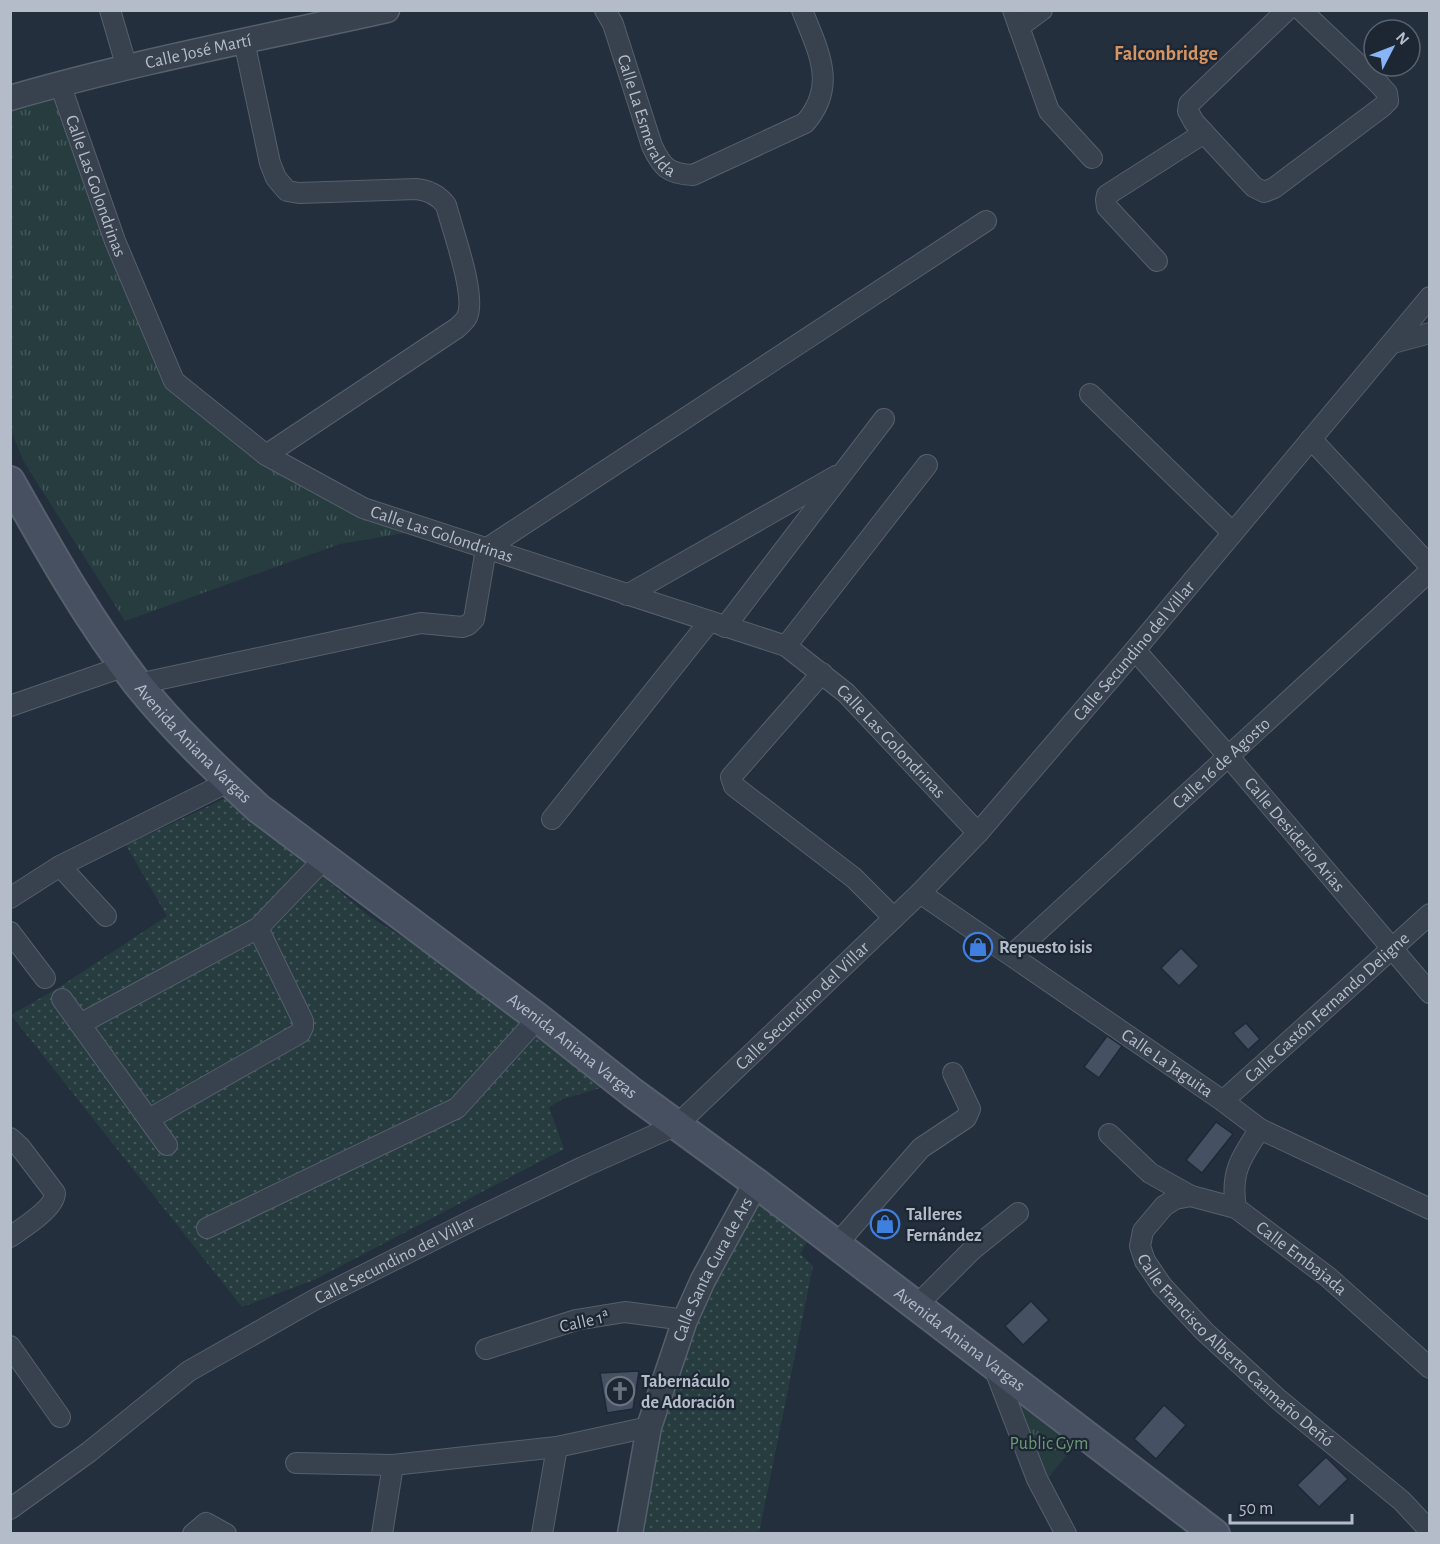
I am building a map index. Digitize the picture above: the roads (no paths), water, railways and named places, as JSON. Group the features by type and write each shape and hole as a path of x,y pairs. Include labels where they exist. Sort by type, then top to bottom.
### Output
{"main road":[{"name":"Avenida Aniana Vargas","path":"10,481 64,575 132,675 258,808 837,1244 1215,1533"}],"street":[{"path":"110,10 127,68"},
{"name":"Calle José Martí","path":"10,98 127,68 387,10"},
{"name":"Calle La Esmeralda","path":"605,10 613,24 658,159 666,169 678,174 693,175 804,123 816,110 823,91 823,70 802,10"},
{"path":"1042,10 1016,19 1049,111 1092,158"},
{"path":"1287,10 1189,104 1188,111 1194,122 1254,187 1264,192 1274,188 1388,101 1387,93 1378,83 1301,10"},
{"path":"244,41 270,163 276,178 286,191 299,193 416,189 432,193 441,198 446,205 470,290 467,317 457,328 266,455"},
{"name":"Calle Las Golondrinas","path":"60,84 115,241 174,381 266,455 363,508 786,646 846,693 978,833"},
{"path":"1157,261 1107,207 1107,195 1204,133"},
{"path":"10,706 132,675 421,623 462,627 468,625 474,620 486,549 986,221"},
{"name":"Calle Secundino del Villar","path":"10,1509 89,1452 189,1371 356,1278 567,1174 677,1125 920,893 978,833 1135,650 1430,297"},
{"path":"1393,343 1430,333"},
{"path":"1090,394 1232,532"},
{"path":"552,819 717,625 884,419"},
{"path":"1311,440 1430,568"},
{"path":"786,646 927,465"},
{"path":"627,595 844,471"},
{"name":"Calle 16 de Agosto","path":"1012,955 1229,757 1430,568"},
{"name":"Calle Desiderio Arias","path":"1135,650 1430,993"},
{"path":"822,674 731,777 731,780 734,786 854,878 894,918"},
{"path":"10,898 60,866 230,781"},
{"path":"80,1024 258,928 324,859"},
{"path":"60,866 106,916"},
{"name":"Calle La Jaguita","path":"920,893 1223,1101 1260,1129 1430,1209"},
{"name":"Calle Gastón Fernando Deligne","path":"1223,1101 1430,914"},
{"path":"149,1119 300,1033 303,1021 258,928"},
{"path":"10,932 45,978"},
{"path":"62,999 167,1145"},
{"path":"207,1228 456,1108 538,1018"},
{"path":"837,1244 921,1148 966,1118 970,1109 953,1073"},
{"path":"1109,1134 1150,1173 1191,1196 1236,1208 1233,1189 1238,1166 1245,1150 1260,1129"},
{"path":"10,1138 20,1147 55,1193 55,1200 49,1207 10,1238"},
{"name":"Calle Santa Cura de Ars","path":"630,1533 649,1427 685,1320 703,1280 756,1183"},
{"name":"Calle Francisco Alberto Caamaño Deñó","path":"1191,1196 1175,1199 1164,1206 1143,1231 1140,1246 1145,1261 1162,1286 1205,1332 1278,1399 1402,1501 1430,1531"},
{"name":"Calle Embajada","path":"1236,1208 1328,1277 1430,1368"},
{"path":"917,1305 972,1250 1018,1213"},
{"name":"Calle 1ª","path":"486,1349 576,1320 625,1312 685,1320"},
{"path":"10,1346 60,1417"},
{"path":"992,1363 1037,1479 1066,1533"},
{"path":"296,1463 393,1465 557,1447 649,1427"},
{"path":"542,1533 557,1447"},
{"path":"382,1533 393,1465"},
{"path":"193,1533 206,1523 226,1533"}],"place":[{"name":"Repuesto isis","path":"978,947"},
{"name":"Talleres Fernández","path":"885,1224"},
{"name":"Tabernáculo de Adoración","path":"620,1391"}],"district":[{"name":"Falconbridge","path":"1166,53"}],"park label":[{"name":"Public Gym","path":"1049,1443"}]}
